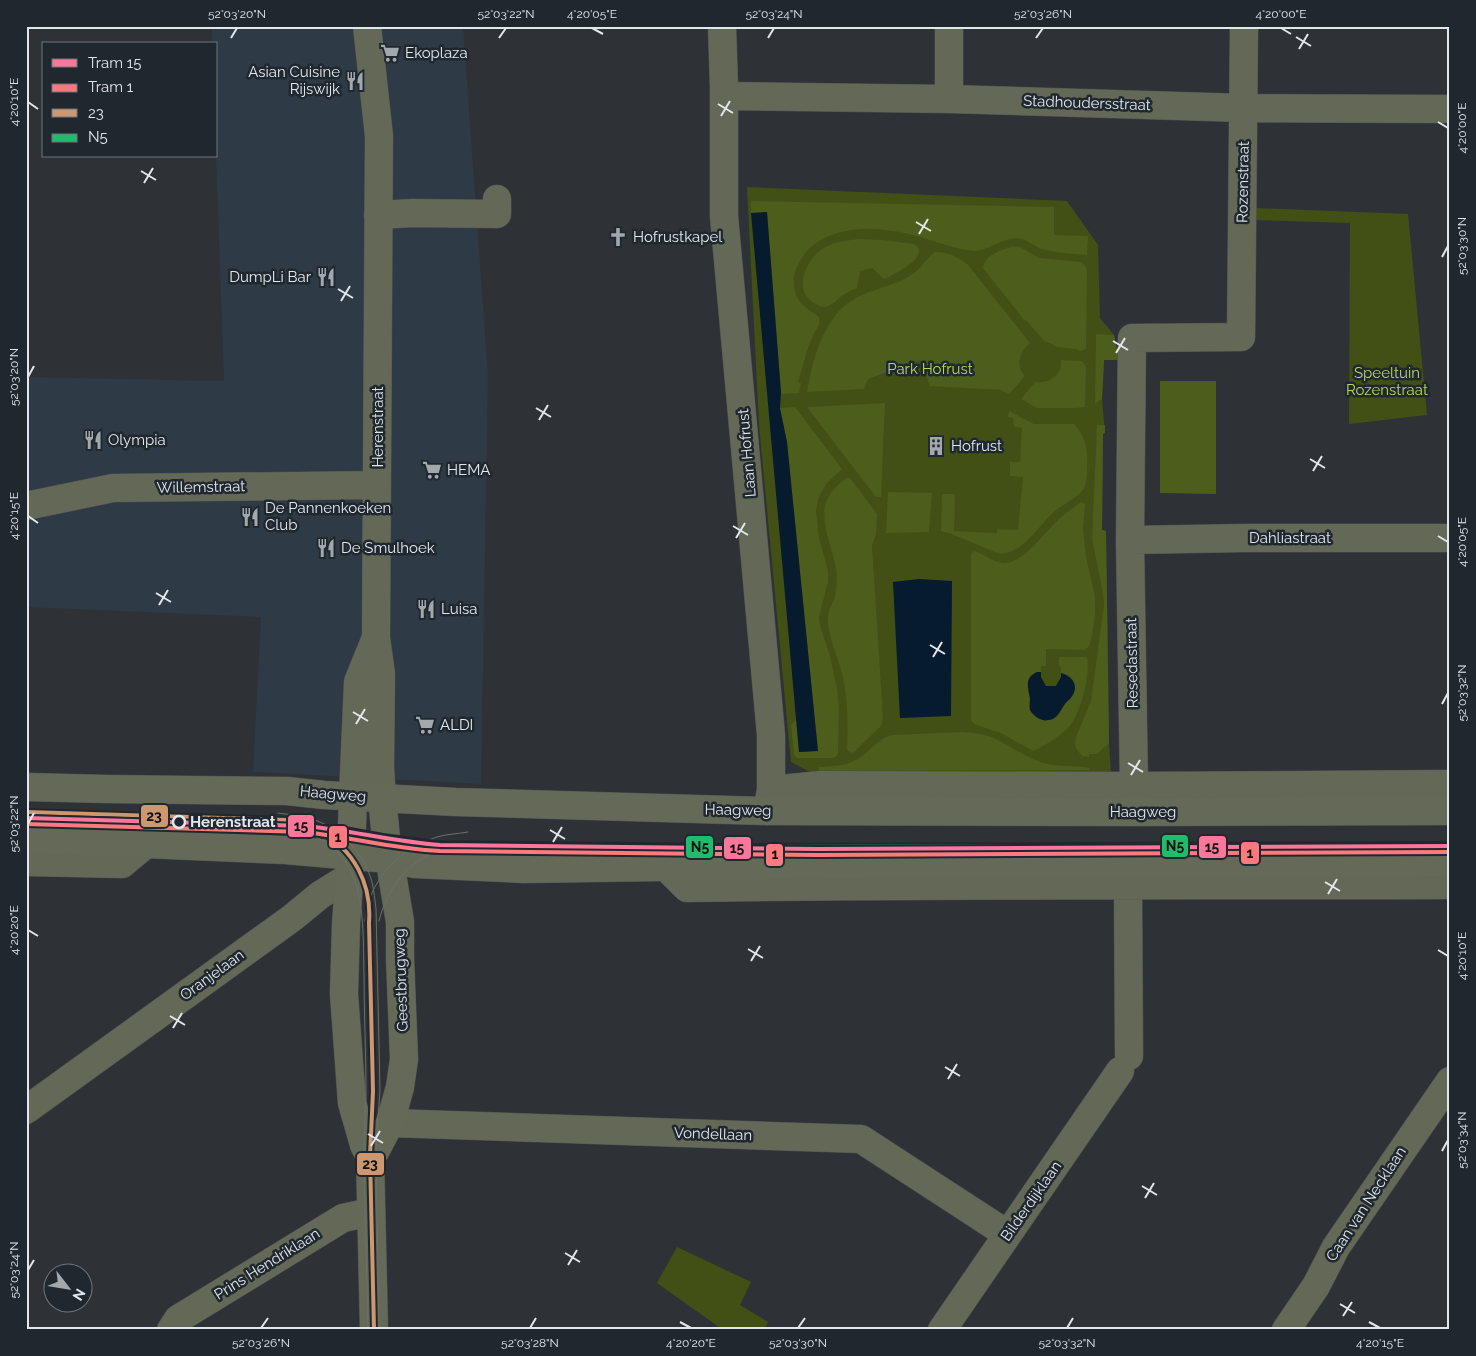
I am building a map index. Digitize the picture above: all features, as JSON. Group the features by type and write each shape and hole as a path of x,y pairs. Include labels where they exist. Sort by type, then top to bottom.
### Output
{"main road":[{"name":"Haagweg","path":"26,787 288,791 324,795 522,804 769,800 1120,812 1450,811"},
{"path":"353,796 344,994 352,1103 364,1146 370,1156 374,1330"},
{"name":"Geestbrugweg","path":"370,1156 376,1150 390,1123 400,1088 404,1059 400,922 389,860 382,798"},
{"path":"26,839 285,850 350,867 389,860 415,864 524,869 879,864 1450,862"}],"street":[{"name":"Herenstraat","path":"366,26 379,136 376,638 380,674 382,798"},
{"name":"Laan Hofrust","path":"722,26 724,216 771,735 769,800"},
{"path":"949,26 949,99"},
{"name":"Rozenstraat","path":"1241,337 1244,26"},
{"name":"Stadhoudersstraat","path":"724,96 949,99 1243,108 1450,109"},
{"path":"378,205 413,213 497,214 497,198"},
{"name":"Resedastraat","path":"1134,786 1130,540 1132,338 1241,337"},
{"name":"Willemstraat","path":"26,506 113,488 377,485"},
{"name":"Dahliastraat","path":"1130,540 1450,538"},
{"name":"Herenstraat","path":"353,796 358,682 376,638"},
{"name":"Haagweg","path":"769,800 821,785 1450,784"},
{"path":"26,862 122,864 144,845"},
{"name":"Oranjelaan","path":"26,1110 276,929 320,895 350,867"},
{"path":"666,867 687,888 861,885 1450,885"},
{"name":"Bilderdijklaan","path":"942,1330 1124,1064 1128,886"},
{"name":"Caan van Necklaan","path":"1286,1330 1316,1286 1336,1247 1450,1081"},
{"name":"Vondellaan","path":"390,1123 860,1138 1007,1234"},
{"name":"Prins Hendriklaan","path":"171,1330 178,1319 343,1218 371,1212"}],"shaded area":[{"path":"212,26 463,26 488,375 481,784 253,772 261,617 26,607 26,377 224,381 216,158 218,158 218,42 212,42"}],"green space":[{"name":"Park Hofrust","path":"747,187 1067,201 1098,245 1100,318 1114,335 1119,360 1104,360 1102,399 1105,433 1103,434 1102,530 1106,531 1111,775 821,778 791,762 759,425"},
{"path":"751,201 1054,207 1054,235 1088,236 1087,255 1045,250 1020,238 1006,240 976,251 952,247 913,235 881,230 864,229 832,235 818,242 806,253 795,271 794,285 796,295 803,305 819,317 819,322 808,347 798,382 801,383 799,393 781,394 767,212 751,213"},
{"name":"Speeltuin Rozenstraat","path":"1256,208 1408,214 1427,415 1349,424 1350,223 1255,220"},
{"path":"858,239 914,244 919,249 919,254 895,274 884,279 872,268 860,271 857,288 828,306 820,306 808,299 804,292 804,276 807,267 817,253 832,244"},
{"path":"1014,246 1020,247 1039,258 1081,262 1085,265 1087,270 1086,349 1080,351 1056,347 1044,341 1025,321 983,268 984,263 991,256"},
{"path":"935,252 953,255 968,265 1030,343 1021,354 1020,359 1020,368 1025,376 1009,394 1001,390 930,386 920,360 868,379 864,389 807,392 821,339 835,316 856,298 913,274"},
{"path":"1096,334 1114,335 1119,360 1104,360 1102,399 1095,404"},
{"path":"1061,360 1082,361 1086,367 1085,407 1037,408 1021,399 1035,382 1045,382 1054,378 1060,370"},
{"path":"1160,381 1216,381 1216,494 1160,493"},
{"path":"885,403 881,497 876,497 807,407"},
{"path":"795,407 842,469 826,484 818,499 816,511 819,538 828,571 828,582 819,617 820,626 830,656 837,688 839,709 838,753 836,757 832,758 797,758 794,755 791,725 796,719 799,752 818,751 787,442 779,408"},
{"path":"1009,411 1034,424 1074,424 1085,444 1087,476 1085,486 1080,493 1056,510 1023,544 1014,550 1000,554 941,531 942,494 955,494 954,531 997,533 997,529 1018,530 1023,477 1010,476 1010,462 1020,462 1022,428 1014,427 1013,418 1008,417"},
{"path":"1097,425 1105,425 1105,433 1103,434 1102,530 1106,531 1109,743 1097,754 1089,754 1089,757 1082,756 1075,746 1076,737 1091,701 1104,605 1092,539"},
{"path":"846,478 850,478 877,514 876,534 872,545 883,718 881,726 853,753 847,750 845,686 828,624 829,612 836,593 837,575 824,514 830,495"},
{"path":"888,492 932,493 929,532 886,533"},
{"path":"1081,502 1085,504 1083,528 1086,557 1095,596 1092,636 1089,646 1085,650 1046,649 1046,666 1041,666 1041,672 1037,672 1028,691 1030,704 1059,714 1070,699 1073,680 1069,675 1061,673 1059,657 1085,657 1087,658 1088,665 1084,694 1070,726 1053,740 1033,751 1001,733 976,725 971,721 971,554 973,551 977,552 1001,563 1013,561 1034,546 1060,518"},
{"path":"963,732 994,738 1036,761 1054,765 1089,768 1089,770 819,771 819,767 840,765 856,760 887,736"},
{"path":"677,1247 751,1282 740,1305 768,1322 764,1330 723,1330 657,1283"}],"water":[{"path":"767,212 781,392 780,408 787,442 818,751 799,752 751,213"},
{"path":"919,579 952,581 951,716 900,718 893,582"},
{"path":"1037,672 1041,672 1041,677 1046,686 1056,686 1061,673 1069,677 1074,683 1075,690 1073,695 1065,703 1057,716 1052,719 1041,719 1030,710 1028,683 1030,677"}],"tram line":[{"path":"278,813 315,820 337,832 359,854 369,872 373,885 376,909 380,1090 376,1150 379,1330"},
{"name":"15","path":"26,818 305,826 440,845 818,849 1450,846"},
{"name":"1","path":"26,824 305,832 406,848 440,851 818,855 1450,852"},
{"path":"277,826 309,834 320,839 338,852 351,871 359,896 364,949 366,1092 364,1168 368,1330"},
{"path":"365,921 368,903 375,887 396,860 426,841 441,836 468,832"},
{"path":"379,921 393,887 400,877 418,861 440,850 471,844"}],"transit line":[{"name":"23","path":"26,812 299,821 331,839 342,847 351,858 364,881 369,909 373,1091 370,1156 374,1330"},
{"name":"N5","path":"26,818 339,829 436,844 725,847 1450,845"}],"place":[{"name":"Ekoplaza","path":"390,53"},
{"name":"Asian Cuisine Rijswijk","path":"355,81"},
{"name":"Hofrustkapel","path":"618,237"},
{"name":"DumpLi Bar","path":"326,277"},
{"name":"Olympia","path":"93,440"},
{"name":"Hofrust","path":"936,446"},
{"name":"HEMA","path":"432,470"},
{"name":"De Pannenkoeken Club","path":"250,517"},
{"name":"De Smulhoek","path":"326,548"},
{"name":"Luisa","path":"426,609"},
{"name":"ALDI","path":"425,725"},
{"name":"Herenstraat","path":"179,822"}]}
